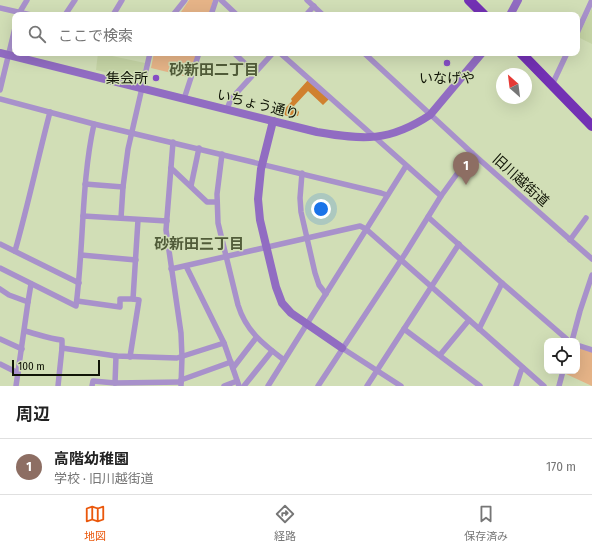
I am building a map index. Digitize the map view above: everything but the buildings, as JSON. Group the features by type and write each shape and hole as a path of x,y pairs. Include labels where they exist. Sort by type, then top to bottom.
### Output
{"highway":[{"path":"469,0 481,12"},
{"path":"524,56 592,126"}],"street":[{"path":"19,12 26,0"},
{"path":"68,12 75,0"},
{"path":"115,12 122,0"},
{"path":"176,12 185,0"},
{"path":"212,12 216,0"},
{"path":"221,0 234,12"},
{"path":"307,0 321,12"},
{"path":"512,12 518,0"},
{"path":"580,26 592,0"},
{"path":"309,12 314,6"},
{"path":"0,8 12,12"},
{"path":"0,90 12,40"},
{"name":"いちょう通り","path":"0,54 317,132 352,138 374,138 404,129 420,121 430,114 479,56"},
{"path":"121,218 128,149 149,56"},
{"path":"184,99 198,56"},
{"path":"237,56 255,73"},
{"path":"227,109 231,99 270,56"},
{"path":"283,56 441,196"},
{"name":"旧川越街道","path":"367,56 472,153 592,259"},
{"path":"552,85 566,56"},
{"path":"0,99 94,124 200,148 387,195"},
{"path":"15,251 50,112"},
{"path":"273,121 262,164 258,198 260,220 278,295 282,303 291,313 307,325 401,386"},
{"path":"0,268 76,306 79,283 88,149 94,124"},
{"path":"173,142 166,230 181,333 181,383"},
{"path":"191,186 200,148"},
{"path":"318,386 401,260 441,196 472,153"},
{"path":"222,154 217,185 218,223 239,310 256,338 284,360"},
{"path":"268,386 406,166"},
{"path":"171,168 207,202 217,202"},
{"path":"302,173 300,204 316,278 326,294"},
{"path":"85,184 123,187"},
{"path":"83,216 167,221"},
{"path":"428,217 502,284 565,338"},
{"path":"570,240 586,218"},
{"path":"133,299 138,220"},
{"path":"171,269 360,226 366,229 544,386"},
{"path":"0,244 79,283"},
{"path":"367,386 458,244"},
{"path":"81,255 136,260"},
{"path":"186,266 224,343 238,384 224,386"},
{"path":"573,338 592,275"},
{"path":"16,386 31,284"},
{"path":"479,329 502,284"},
{"path":"0,289 9,295 28,302"},
{"path":"77,301 120,307 120,299 139,300 130,357"},
{"path":"440,355 469,320"},
{"path":"404,329 480,386"},
{"path":"25,331 49,337 54,340 62,340 58,386"},
{"path":"92,386 93,380 106,384 114,382 181,383 232,365 256,338"},
{"path":"0,339 22,349"},
{"path":"62,348 116,356 155,358 182,357 224,343"},
{"path":"580,346 592,350"},
{"path":"244,386 272,351"},
{"path":"114,382 116,356"},
{"path":"0,364 18,373"},
{"path":"516,386 523,368"},
{"path":"559,386 562,374"}],"shaded area":[{"path":"189,0 213,0 210,12 181,12"},
{"path":"592,8 592,44 580,38 580,33"},
{"path":"98,56 112,56 145,63 141,79 139,80 96,70"},
{"path":"153,56 196,56 188,77 151,68"},
{"path":"308,80 329,99 323,105 308,91 294,106 299,112 298,116 294,115 292,117 280,114 292,101 291,99"},
{"path":"580,348 592,352 592,386 566,374 580,374"}],"place":[{"name":"いなげや","path":"447,63"},
{"name":"集会所","path":"156,78"},
{"name":"高階幼稚園","path":"466,185"}],"district":[{"name":"砂新田二丁目","path":"214,70"},
{"name":"砂新田三丁目","path":"199,244"}]}
